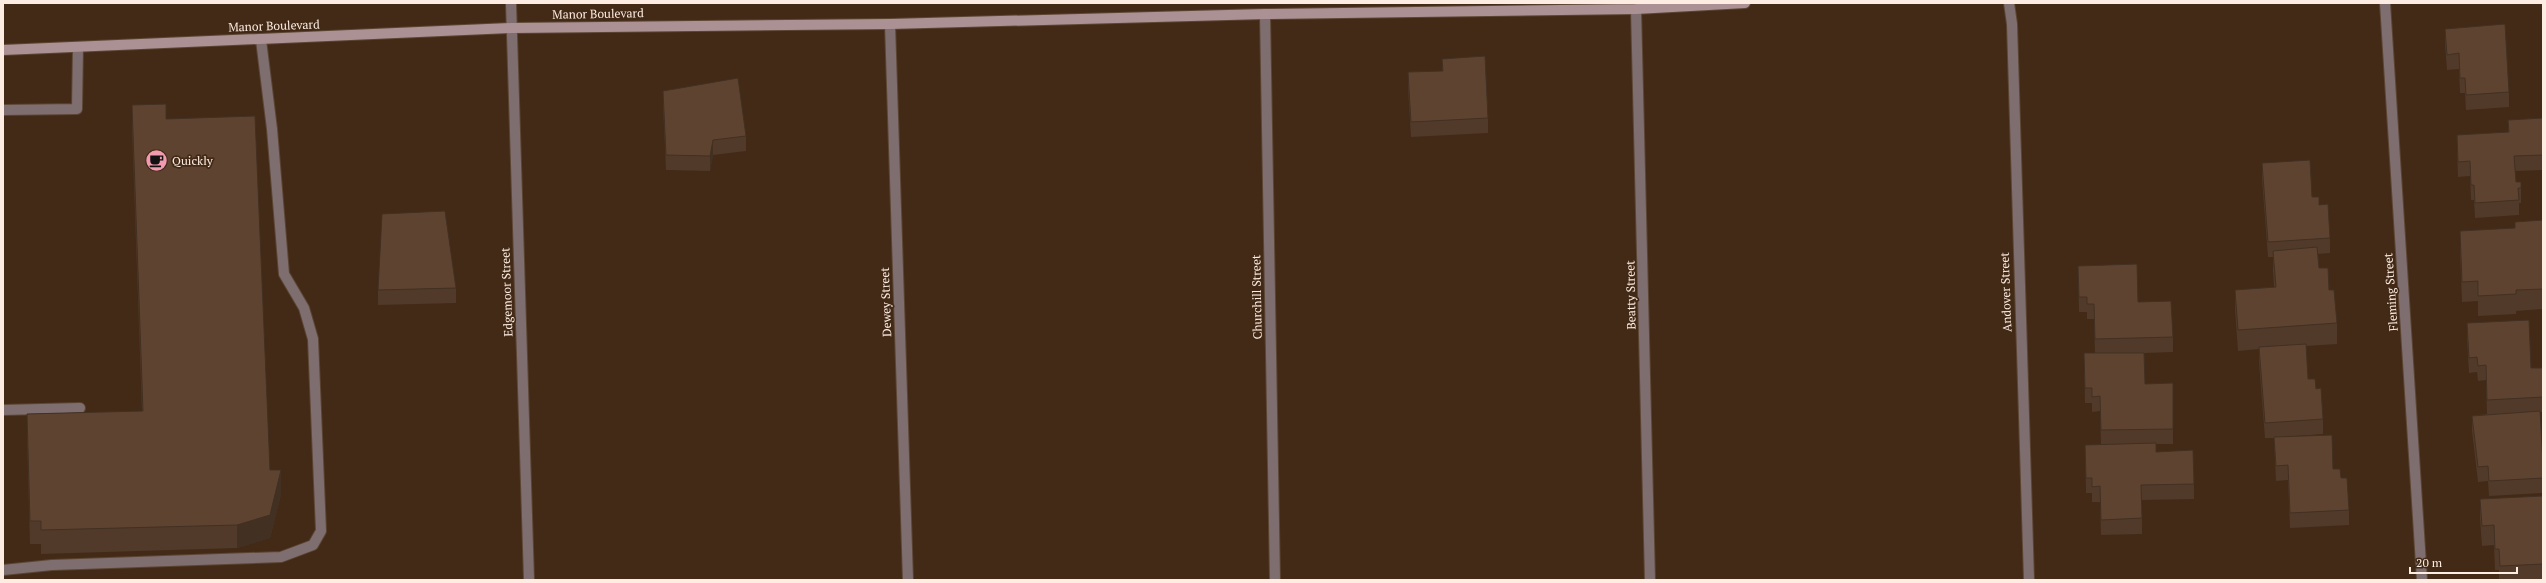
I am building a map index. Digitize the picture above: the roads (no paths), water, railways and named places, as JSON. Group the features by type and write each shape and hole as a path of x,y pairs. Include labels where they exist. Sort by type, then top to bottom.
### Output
{"street":[{"name":"Edgemoor Street","path":"511,3 529,580"},
{"name":"Manor Boulevard","path":"3,50 512,28 890,24 1265,14 1636,9 1745,3"},
{"name":"Andover Street","path":"2009,3 2012,24 2029,580"},
{"name":"Fleming Street","path":"2386,3 2422,580"},
{"name":"Beatty Street","path":"1636,9 1650,580"},
{"name":"Churchill Street","path":"1265,14 1275,580"},
{"name":"Dewey Street","path":"890,24 908,580"},
{"path":"3,570 52,566 281,557 312,545 321,531 312,339 304,308 284,274 272,129 261,40"},
{"path":"3,110 78,109 78,47"},
{"path":"3,410 80,408"}],"place":[{"name":"Quickly","path":"157,161"}]}
